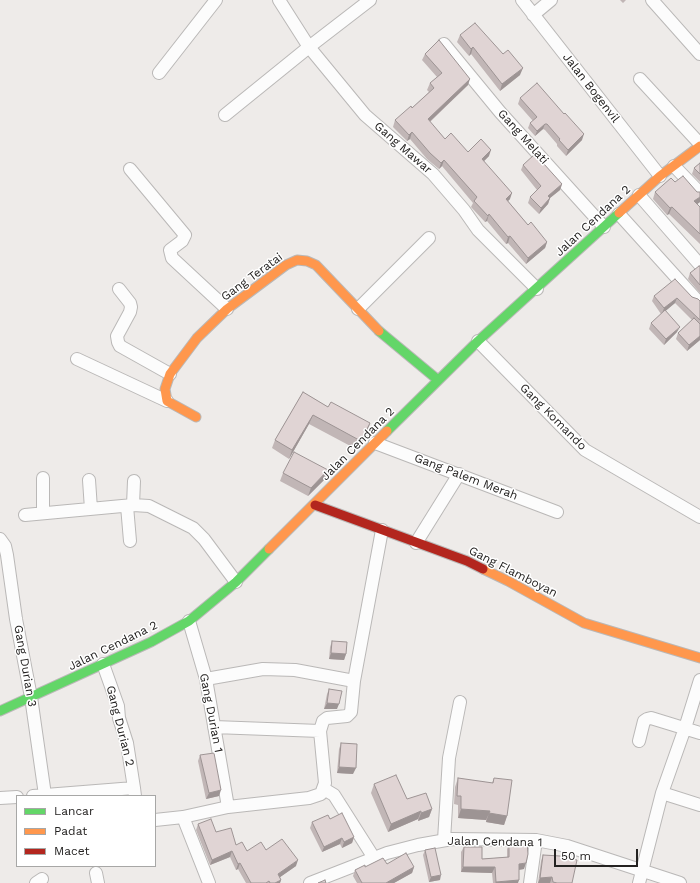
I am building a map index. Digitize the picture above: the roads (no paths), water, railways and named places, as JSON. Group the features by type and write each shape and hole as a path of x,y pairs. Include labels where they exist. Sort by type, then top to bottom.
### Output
{"street":[{"path":"160,73 216,0"},
{"name":"Gang Mawar","path":"279,0 309,46 365,115 433,174 464,210 478,230 537,289"},
{"path":"225,115 309,46 371,0"},
{"name":"Jalan Bogenvil","path":"522,0 660,176"},
{"path":"533,15 551,0"},
{"path":"652,0 698,49"},
{"name":"Gang Melati","path":"444,44 500,112 604,227"},
{"path":"640,79 700,145"},
{"name":"Jalan Cendana 2","path":"0,711 150,642 189,621 236,582 478,341 660,176 700,145"},
{"path":"674,166 700,192"},
{"path":"130,168 184,235 182,241 170,250 172,258 227,309"},
{"path":"639,195 700,265"},
{"path":"619,214 695,298"},
{"path":"358,309 429,238"},
{"name":"Gang Teratai","path":"167,401 165,389 170,374 197,338 227,309 286,265 297,260 307,261 316,265 379,331 438,380"},
{"path":"119,289 130,303 130,312 117,336 120,346 170,374"},
{"name":"Gang Komando","path":"478,341 585,450 700,517"},
{"path":"77,359 167,401 196,417"},
{"name":"Gang Palem Merah","path":"375,443 557,512"},
{"path":"416,543 459,474"},
{"path":"42,478 43,513"},
{"path":"89,480 91,509"},
{"path":"130,541 130,506 134,481"},
{"name":"Gang Flamboyan","path":"315,505 467,562 508,581 584,623 700,658"},
{"path":"25,515 130,506 149,506 193,528 204,539 236,582"},
{"path":"156,820 183,817 228,807 309,798 321,794 325,783 320,731 323,721 327,718 347,716 351,712 354,681 382,530"},
{"name":"Gang Durian 3","path":"0,539 5,546 7,555 16,619 31,698 45,795"},
{"name":"Gang Durian 1","path":"189,621 206,679 228,807"},
{"name":"Gang Durian 2","path":"103,664 118,706 119,718 127,743 134,792"},
{"path":"206,679 263,669 295,670 354,681"},
{"path":"639,883 662,793 700,680"},
{"path":"444,840 449,758 460,702"},
{"path":"639,741 644,721 651,718 700,733"},
{"path":"214,727 320,731"},
{"path":"324,789 334,795 374,858"},
{"path":"45,795 134,792"},
{"path":"662,793 700,805"},
{"path":"0,798 16,797"},
{"path":"183,817 209,883"},
{"name":"Jalan Cendana 1","path":"310,883 374,858 418,845 452,839 536,840 567,846 680,883"},
{"path":"530,883 536,840"}]}
